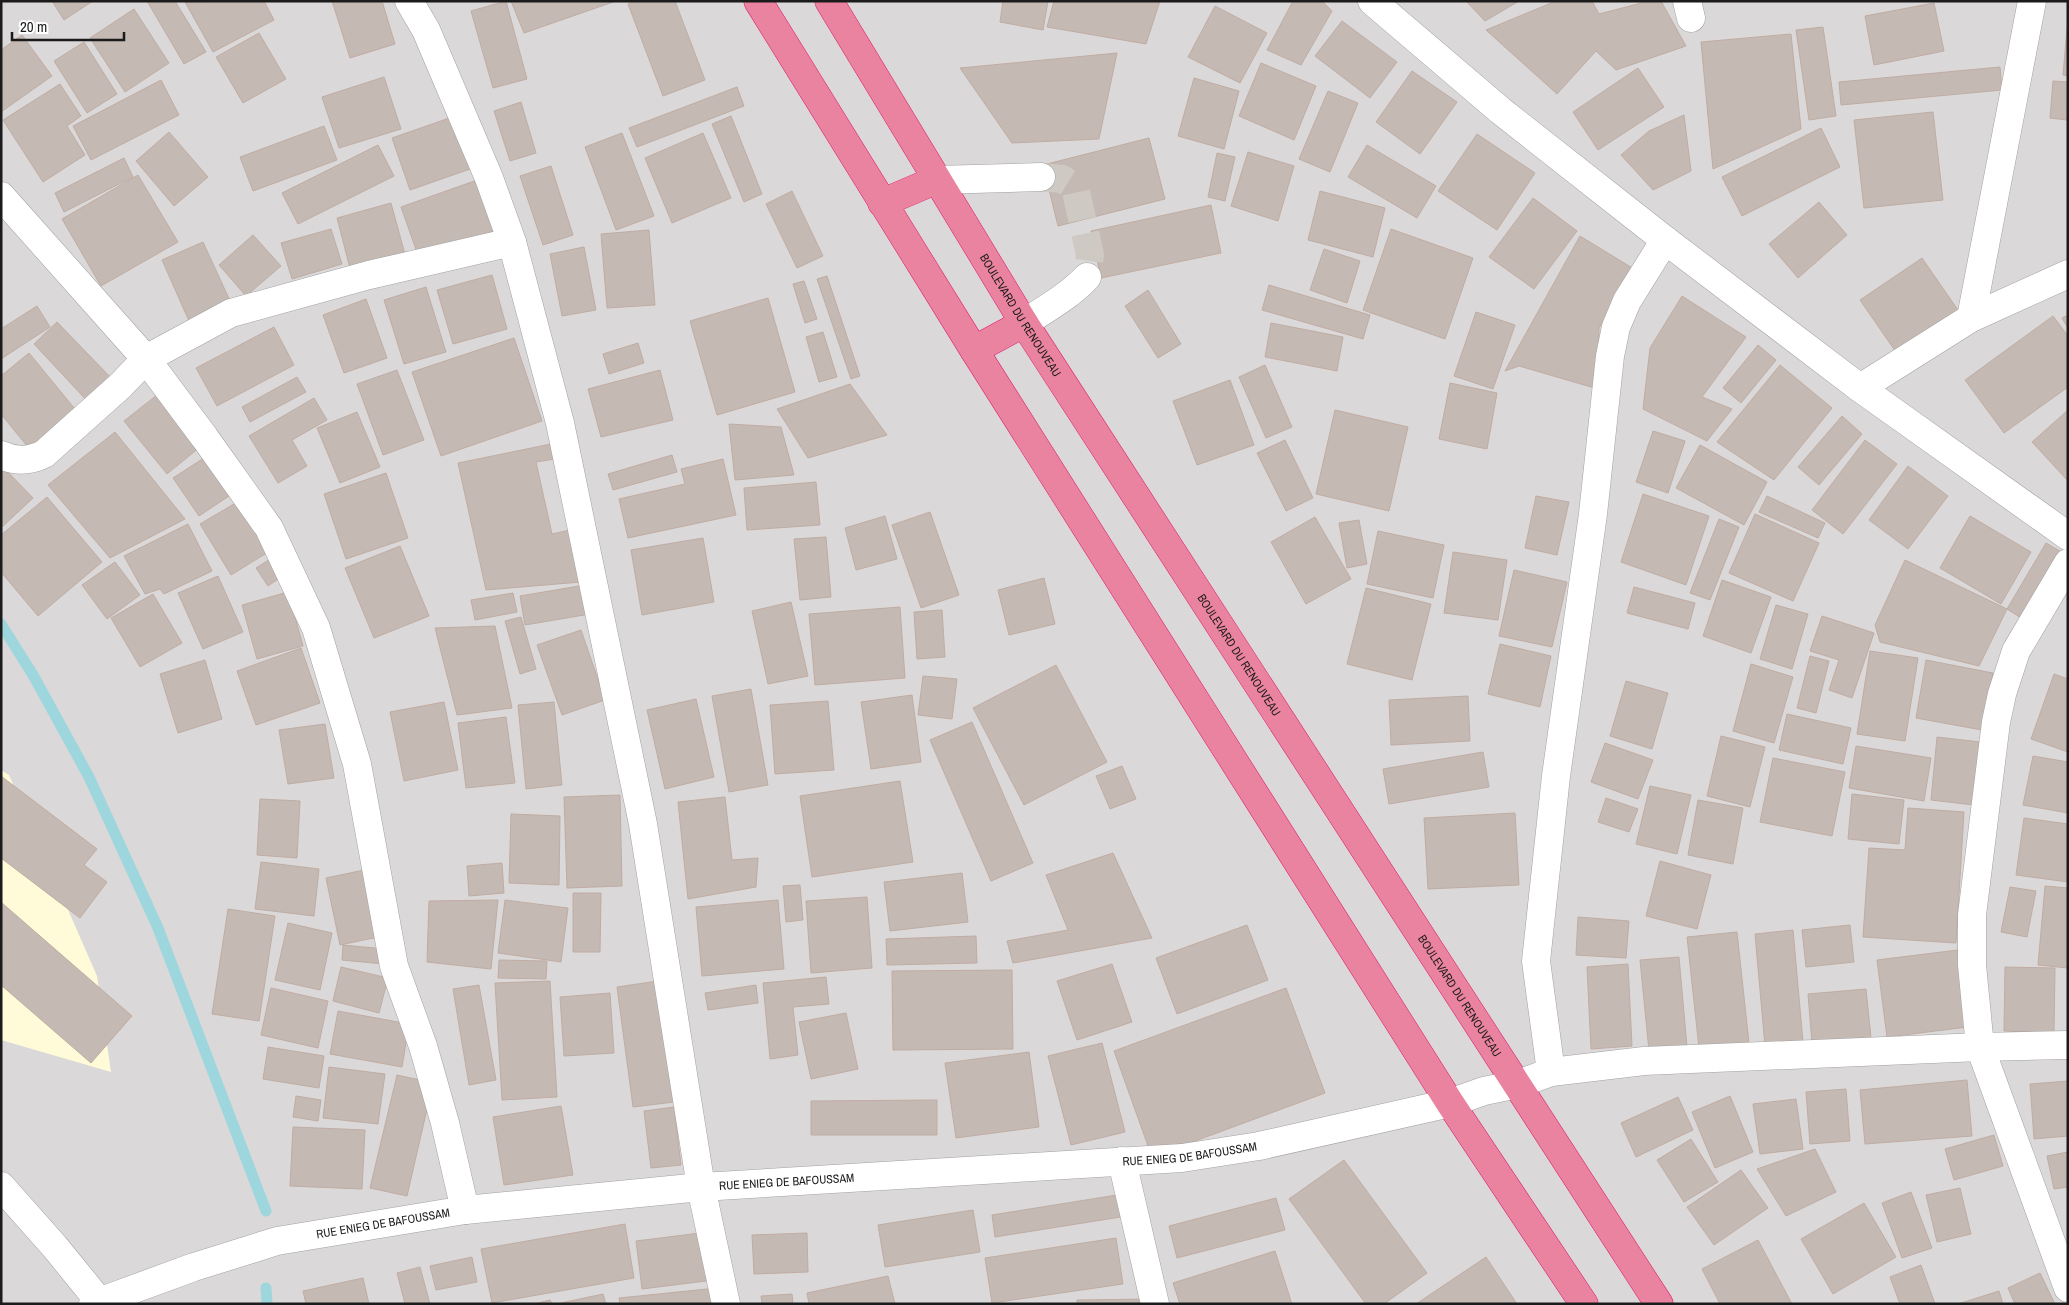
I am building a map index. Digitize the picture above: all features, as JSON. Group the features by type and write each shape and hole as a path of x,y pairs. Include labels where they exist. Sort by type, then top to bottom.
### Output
{"highway":[{"path":"758,1 974,350 1450,1103 1584,1304"},
{"name":"BOULEVARD DU RENOUVEAU","path":"829,1 1024,323 1659,1304"},
{"path":"882,203 936,180"},
{"path":"974,350 1024,323"}],"street":[{"path":"409,1 430,39 489,178 512,242 560,423 643,824 702,1187 726,1304"},
{"path":"1372,1 1501,110 1665,240 1860,388 2068,536"},
{"path":"1971,318 2032,1"},
{"path":"936,180 1041,177"},
{"path":"1,196 146,359 269,528 316,628 357,764 394,966 423,1046 465,1210"},
{"path":"1551,1072 1536,962 1556,776 1593,514 1610,356 1616,327 1627,301 1665,240"},
{"path":"1,455 16,460 33,459 44,454 120,386 146,359 231,313 369,276 512,242"},
{"path":"1860,388 1971,318 2068,274"},
{"path":"1024,323 1063,298 1087,277"},
{"path":"2068,563 2016,651 2002,694 1996,722 1972,915 1972,965 1980,1047 2068,1288"},
{"name":"RUE ENIEG DE BAFOUSSAM","path":"96,1302 194,1267 277,1241 465,1210 702,1187 1182,1158 1259,1146 1450,1103 1484,1091 1518,1084 1551,1072 1644,1061 2068,1045"},
{"path":"1122,1161 1155,1304"},
{"path":"1,1186 55,1247 96,1302"}],"shaded area":[{"path":"1,1 2068,1 2068,1304 1,1304"},
{"path":"1,770 9,775 97,976 111,1072 1,1040"}],"building":[{"path":"52,1 93,1 64,20"},
{"path":"147,1 175,1 206,52 184,64"},
{"path":"264,1 274,20 213,52 185,2"},
{"path":"332,1 382,1 395,44 350,58"},
{"path":"506,1 527,79 493,88 471,11"},
{"path":"511,1 616,1 524,33"},
{"path":"635,1 675,1 705,80 663,96 628,4"},
{"path":"1003,1 1048,1 1043,30 1000,22"},
{"path":"1054,1 1160,1 1146,44 1047,27"},
{"path":"1293,1 1322,1 1332,11 1301,65 1267,50"},
{"path":"1466,1 1519,1 1485,21"},
{"path":"1556,1 1592,1 1599,14 1649,1 1661,1 1686,46 1616,70 1596,51 1557,94 1486,30"},
{"path":"1934,3 1944,51 1874,65 1865,16"},
{"path":"1215,6 1267,33 1240,83 1188,57"},
{"path":"134,9 169,63 125,92 90,38"},
{"path":"2068,18 2068,76 2063,75"},
{"path":"1342,21 1397,62 1370,98 1315,56"},
{"path":"1823,27 1836,116 1809,120 1796,30"},
{"path":"259,33 286,79 243,103 216,57"},
{"path":"1791,34 1801,129 1713,169 1701,42"},
{"path":"22,35 52,76 1,112 1,50"},
{"path":"84,42 117,94 87,113 54,61"},
{"path":"1117,53 1099,139 1012,143 960,68"},
{"path":"1261,63 1316,86 1294,140 1239,116"},
{"path":"2000,67 2002,90 1841,105 1839,82"},
{"path":"1638,68 1664,107 1598,150 1573,112"},
{"path":"1412,71 1457,102 1420,154 1376,122"},
{"path":"384,77 401,129 339,148 322,97"},
{"path":"1194,78 1239,91 1224,149 1178,136"},
{"path":"161,80 179,115 91,160 73,126"},
{"path":"2053,81 2068,82 2067,120 2050,118"},
{"path":"60,84 81,116 67,126 85,155 43,182 3,120"},
{"path":"737,87 744,106 637,147 629,128"},
{"path":"1328,91 1358,103 1330,172 1299,159"},
{"path":"521,102 536,153 510,161 494,111"},
{"path":"1933,112 1943,200 1864,208 1854,120"},
{"path":"1684,115 1691,171 1653,190 1621,155 1649,131"},
{"path":"455,116 473,168 410,190 392,138"},
{"path":"731,116 762,194 744,202 712,124"},
{"path":"324,126 337,160 253,191 240,157"},
{"path":"1821,128 1840,167 1742,216 1722,177"},
{"path":"169,132 208,177 174,206 136,161"},
{"path":"622,133 654,216 616,230 585,147"},
{"path":"703,133 731,198 672,223 645,158"},
{"path":"1477,134 1535,173 1497,230 1438,191"},
{"path":"1149,138 1165,199 1058,226 1043,165"},
{"path":"378,145 394,176 298,224 282,193"},
{"path":"1367,145 1436,186 1417,218 1348,177"},
{"path":"1248,152 1294,166 1278,221 1231,206"},
{"path":"1217,153 1235,157 1225,201 1208,197"},
{"path":"124,158 133,177 64,212 55,193"},
{"path":"551,166 573,235 543,245 520,176"},
{"path":"138,175 178,242 101,286 62,219"},
{"path":"480,179 499,229 419,258 401,207"},
{"path":"792,191 823,256 797,268 766,204"},
{"path":"1320,191 1385,208 1373,257 1308,240"},
{"path":"1533,198 1577,231 1534,289 1489,257"},
{"path":"1819,202 1847,235 1798,278 1769,244"},
{"path":"391,203 406,258 351,272 337,218"},
{"path":"1211,205 1221,253 1101,278 1091,231"},
{"path":"331,229 342,264 292,279 281,243"},
{"path":"1391,229 1473,258 1445,339 1363,310"},
{"path":"649,230 655,305 607,308 601,234"},
{"path":"253,235 281,266 246,296 219,265"},
{"path":"1580,236 1634,269 1599,328 1598,389 1519,366 1505,371"},
{"path":"203,242 231,303 189,321 162,260"},
{"path":"584,247 596,310 562,316 550,254"},
{"path":"1324,249 1360,261 1347,303 1310,290"},
{"path":"1922,258 1960,313 1898,355 1860,300"},
{"path":"492,275 507,329 453,344 437,290"},
{"path":"827,276 860,376 851,379 817,279"},
{"path":"804,281 817,319 805,323 793,284"},
{"path":"1269,285 1370,315 1363,339 1262,310"},
{"path":"426,287 446,352 404,364 384,300"},
{"path":"1148,290 1181,344 1158,358 1125,306"},
{"path":"1682,296 1746,337 1702,397 1732,409 1707,441 1643,409 1650,348"},
{"path":"768,298 795,392 717,415 690,321"},
{"path":"366,299 387,358 344,373 323,315"},
{"path":"37,306 50,327 1,359 1,329"},
{"path":"1476,312 1515,325 1493,389 1454,376"},
{"path":"2068,315 2068,328 2062,318"},
{"path":"2053,316 2068,336 2068,387 2004,433 1965,380"},
{"path":"57,322 115,382 91,405 34,344"},
{"path":"1271,323 1343,337 1337,371 1265,357"},
{"path":"274,327 294,365 217,406 196,368"},
{"path":"823,332 837,377 819,382 806,337"},
{"path":"514,338 542,421 441,456 412,372"},
{"path":"638,343 644,363 609,374 603,354"},
{"path":"1758,345 1776,360 1741,403 1723,388"},
{"path":"29,353 79,414 32,452 1,414 1,376"},
{"path":"1265,365 1292,427 1266,438 1239,377"},
{"path":"1780,365 1832,408 1774,480 1717,442"},
{"path":"397,370 424,440 383,455 357,384"},
{"path":"660,370 673,420 601,437 588,389"},
{"path":"297,377 306,392 250,422 242,407"},
{"path":"1230,380 1254,445 1197,465 1173,401"},
{"path":"1450,383 1497,393 1487,449 1439,439"},
{"path":"850,384 887,435 808,458 777,409"},
{"path":"157,395 200,447 167,474 124,421"},
{"path":"314,398 327,420 292,440 307,466 278,483 249,436"},
{"path":"1335,410 1408,427 1389,511 1316,494"},
{"path":"2068,410 2068,481 2032,442"},
{"path":"357,412 380,467 340,483 317,428"},
{"path":"1842,416 1862,434 1819,485 1798,467"},
{"path":"729,424 781,427 794,475 735,480"},
{"path":"1653,431 1685,441 1668,493 1636,482"},
{"path":"115,432 185,519 110,558 48,485"},
{"path":"1285,440 1313,498 1286,511 1257,453"},
{"path":"1865,440 1897,464 1843,534 1812,510"},
{"path":"551,444 555,459 536,462 552,534 570,530 581,582 486,590 458,463"},
{"path":"1700,445 1767,482 1744,525 1676,488"},
{"path":"672,455 677,472 613,490 608,474"},
{"path":"207,456 232,494 199,516 173,478"},
{"path":"723,459 736,515 628,538 619,499 685,484 681,469"},
{"path":"1,465 33,498 1,528"},
{"path":"1908,466 1948,496 1908,549 1869,520"},
{"path":"386,473 408,538 346,559 324,494"},
{"path":"816,482 820,525 747,530 744,488"},
{"path":"1643,494 1709,516 1686,585 1621,562"},
{"path":"1536,496 1569,502 1557,555 1525,548"},
{"path":"1767,496 1825,523 1818,538 1759,512"},
{"path":"47,497 102,562 38,616 1,572 1,535"},
{"path":"239,501 270,551 231,575 200,524"},
{"path":"930,512 959,595 921,608 892,525"},
{"path":"1755,514 1819,543 1793,601 1729,573"},
{"path":"885,516 897,559 856,570 845,528"},
{"path":"1970,516 2031,552 2001,604 1940,568"},
{"path":"1315,517 1351,579 1306,604 1271,542"},
{"path":"1719,519 1739,527 1710,600 1690,593"},
{"path":"1359,520 1367,564 1347,568 1339,523"},
{"path":"188,524 212,571 164,594 160,589 145,594 124,556"},
{"path":"1378,531 1444,545 1433,598 1367,584"},
{"path":"826,537 831,597 800,600 794,539"},
{"path":"703,538 714,602 642,615 631,550"},
{"path":"2046,543 2065,554 2026,621 2007,609"},
{"path":"400,546 429,616 374,638 345,568"},
{"path":"1453,552 1507,560 1498,620 1444,613"},
{"path":"275,556 287,573 268,586 256,568"},
{"path":"1905,560 2007,609 1979,666 1880,642 1875,625"},
{"path":"115,562 140,595 107,619 82,585"},
{"path":"1514,570 1567,582 1552,647 1499,636"},
{"path":"218,576 243,632 203,649 178,593"},
{"path":"1044,578 1055,624 1009,635 998,590"},
{"path":"1722,580 1771,597 1751,653 1703,636"},
{"path":"591,584 596,613 525,625 520,596"},
{"path":"1634,587 1695,603 1688,629 1627,613"},
{"path":"1366,588 1431,604 1412,680 1347,664"},
{"path":"288,592 303,646 257,659 242,605"},
{"path":"513,593 517,612 475,620 471,600"},
{"path":"153,594 182,643 140,667 111,618"},
{"path":"791,602 808,676 768,684 752,611"},
{"path":"1776,605 1808,614 1792,669 1760,659"},
{"path":"900,607 905,678 815,685 809,614"},
{"path":"942,610 945,657 917,659 914,612"},
{"path":"1822,616 1874,633 1852,698 1829,690 1839,660 1810,651"},
{"path":"521,617 536,669 520,674 505,621"},
{"path":"495,626 512,708 457,715 435,628"},
{"path":"581,630 605,700 562,715 537,645"},
{"path":"1500,644 1551,656 1540,707 1488,694"},
{"path":"301,648 320,703 256,725 237,671"},
{"path":"1870,651 1918,658 1905,741 1857,734"},
{"path":"1810,656 1829,661 1816,713 1797,708"},
{"path":"205,660 222,719 178,733 160,674"},
{"path":"1926,660 1993,673 1982,730 1916,718"},
{"path":"1751,664 1793,677 1774,743 1733,731"},
{"path":"1056,665 1107,762 1024,805 973,708"},
{"path":"2054,674 2068,679 2068,752 2031,739"},
{"path":"923,676 957,679 952,719 918,715"},
{"path":"1626,681 1668,693 1652,749 1610,736"},
{"path":"751,689 768,785 729,792 712,696"},
{"path":"912,695 921,762 871,769 861,702"},
{"path":"1468,696 1470,741 1391,745 1389,700"},
{"path":"696,699 714,777 665,789 647,710"},
{"path":"828,701 834,770 775,774 770,705"},
{"path":"444,702 458,770 404,781 390,712"},
{"path":"554,702 562,785 526,789 518,705"},
{"path":"1787,714 1851,728 1843,764 1779,750"},
{"path":"506,717 515,783 466,788 458,723"},
{"path":"972,722 1033,863 991,881 930,740"},
{"path":"325,724 334,778 288,784 279,730"},
{"path":"1721,736 1765,747 1750,807 1707,796"},
{"path":"1937,737 1989,743 1983,806 1931,800"},
{"path":"1605,743 1653,760 1638,799 1591,782"},
{"path":"1856,746 1931,758 1924,801 1849,788"},
{"path":"1483,752 1489,787 1389,804 1383,769"},
{"path":"2033,756 2068,762 2068,813 2023,805"},
{"path":"1773,758 1845,772 1832,836 1760,822"},
{"path":"1122,766 1136,799 1110,809 1096,776"},
{"path":"1,776 97,849 84,865 107,882 80,918 1,858"},
{"path":"900,781 913,862 812,877 800,796"},
{"path":"1650,786 1691,795 1677,854 1636,844"},
{"path":"1852,794 1904,800 1899,844 1848,839"},
{"path":"620,795 622,886 567,888 564,797"},
{"path":"725,797 732,860 758,858 756,887 688,899 678,802"},
{"path":"1606,798 1638,809 1629,832 1598,822"},
{"path":"260,799 300,801 297,858 257,855"},
{"path":"1698,800 1743,808 1733,864 1688,855"},
{"path":"1908,808 1964,812 1956,943 1863,937 1869,848 1905,850"},
{"path":"1515,813 1519,885 1428,889 1424,818"},
{"path":"511,814 560,816 559,885 509,883"},
{"path":"2024,818 2068,824 2068,882 2016,875"},
{"path":"1113,853 1152,938 1013,963 1007,941 1068,930 1046,875"},
{"path":"1660,861 1711,875 1697,929 1646,916"},
{"path":"261,862 319,869 314,916 255,909"},
{"path":"502,863 504,893 469,896 467,866"},
{"path":"364,870 378,937 340,945 326,878"},
{"path":"962,873 968,922 890,931 884,882"},
{"path":"800,885 803,920 786,922 783,886"},
{"path":"2045,886 2068,888 2068,968 2038,965"},
{"path":"2010,887 2036,891 2027,937 2001,932"},
{"path":"573,893 601,893 600,952 573,952"},
{"path":"867,897 872,968 811,973 806,901"},
{"path":"498,900 491,969 427,962 429,901"},
{"path":"505,900 568,908 561,962 498,953"},
{"path":"778,900 784,969 702,976 696,907"},
{"path":"2,903 132,1016 91,1063 1,985"},
{"path":"228,909 275,916 259,1021 212,1014"},
{"path":"1578,917 1629,921 1626,958 1576,955"},
{"path":"288,923 332,933 320,990 275,980"},
{"path":"1247,925 1268,980 1177,1014 1156,958"},
{"path":"1850,925 1854,962 1806,967 1802,930"},
{"path":"1793,930 1803,1042 1765,1046 1755,934"},
{"path":"1737,932 1749,1043 1699,1048 1687,937"},
{"path":"976,936 977,963 887,965 886,939"},
{"path":"343,945 385,949 383,964 342,960"},
{"path":"1958,950 1968,1027 1887,1037 1877,960"},
{"path":"1679,957 1687,1047 1649,1051 1640,960"},
{"path":"499,960 547,961 546,979 498,978"},
{"path":"1112,964 1132,1022 1077,1040 1057,981"},
{"path":"1628,964 1632,1046 1591,1049 1587,967"},
{"path":"341,967 388,978 379,1013 333,1001"},
{"path":"2005,967 2055,968 2054,1033 2004,1031"},
{"path":"1012,970 1013,1049 893,1050 892,971"},
{"path":"826,977 829,1004 793,1007 798,1055 770,1059 763,983"},
{"path":"550,981 557,1097 502,1100 495,983"},
{"path":"658,981 674,1102 633,1107 617,987"},
{"path":"479,985 496,1080 469,1085 453,989"},
{"path":"756,985 758,1003 708,1010 705,993"},
{"path":"271,988 328,1001 318,1048 261,1035"},
{"path":"1286,988 1325,1093 1152,1157 1114,1051"},
{"path":"1866,989 1871,1038 1812,1043 1808,994"},
{"path":"610,993 614,1053 564,1056 560,997"},
{"path":"338,1011 409,1024 402,1067 330,1054"},
{"path":"846,1013 858,1069 811,1079 799,1022"},
{"path":"1102,1043 1125,1132 1071,1145 1048,1056"},
{"path":"268,1047 324,1056 319,1088 263,1079"},
{"path":"1029,1052 1039,1127 956,1138 945,1063"},
{"path":"329,1067 385,1074 378,1124 323,1118"},
{"path":"397,1075 433,1083 407,1196 370,1188"},
{"path":"1967,1080 1972,1136 1865,1144 1860,1090"},
{"path":"2068,1081 2068,1136 2034,1139 2030,1084"},
{"path":"1846,1089 1850,1141 1810,1144 1806,1092"},
{"path":"296,1096 321,1100 318,1121 293,1117"},
{"path":"1730,1096 1753,1152 1715,1168 1692,1112"},
{"path":"1678,1097 1693,1130 1636,1157 1621,1123"},
{"path":"1796,1099 1803,1149 1760,1154 1753,1104"},
{"path":"937,1100 937,1135 811,1135 811,1101"},
{"path":"561,1106 573,1175 504,1185 493,1117"},
{"path":"674,1107 681,1165 651,1168 644,1111"},
{"path":"293,1127 365,1130 362,1189 290,1186"},
{"path":"1994,1135 2003,1166 1954,1180 1945,1149"},
{"path":"1691,1139 1718,1182 1684,1202 1657,1160"},
{"path":"1815,1149 1836,1192 1786,1216 1757,1169"},
{"path":"2068,1152 2068,1187 2054,1189 2047,1156"},
{"path":"1344,1160 1427,1273 1384,1304 1366,1304 1289,1199"},
{"path":"1741,1170 1768,1208 1714,1245 1687,1207"},
{"path":"1960,1188 1971,1234 1937,1242 1926,1195"},
{"path":"1911,1192 1932,1248 1902,1258 1882,1203"},
{"path":"1123,1194 1127,1216 995,1237 992,1215"},
{"path":"1276,1198 1285,1230 1177,1258 1169,1226"},
{"path":"1864,1203 1896,1257 1833,1294 1801,1239"},
{"path":"973,1210 980,1252 885,1267 878,1225"},
{"path":"625,1224 634,1278 492,1303 481,1249"},
{"path":"708,1232 714,1280 642,1289 636,1241"},
{"path":"807,1233 808,1272 754,1274 752,1235"},
{"path":"1116,1238 1123,1284 992,1303 985,1258"},
{"path":"1758,1240 1792,1304 1720,1304 1702,1269"},
{"path":"1275,1251 1292,1304 1180,1304 1173,1283"},
{"path":"472,1257 477,1282 436,1290 430,1266"},
{"path":"1486,1257 1517,1304 1416,1304"},
{"path":"1921,1265 1935,1304 1900,1304 1890,1277"},
{"path":"420,1267 430,1304 405,1304 397,1273"},
{"path":"2040,1273 2055,1304 2015,1304 2008,1288"},
{"path":"888,1276 895,1304 809,1304 807,1293"},
{"path":"363,1278 369,1304 306,1304 303,1291"},
{"path":"717,1288 719,1304 620,1304 619,1298"},
{"path":"1999,1291 2003,1304 1958,1304"},
{"path":"603,1294 606,1304 561,1303"},
{"path":"792,1294 793,1304 762,1304 761,1296"},
{"path":"1147,1299 1147,1304 1077,1304 1077,1300"},
{"path":"550,1300 552,1304 534,1304"}],"waterway":[{"path":"1,624 33,675 89,777 158,928 266,1211"},
{"path":"266,1288 267,1304"}],"tunnel":[{"path":"1041,177 1062,179 1075,187 1090,255 1087,277"}]}
